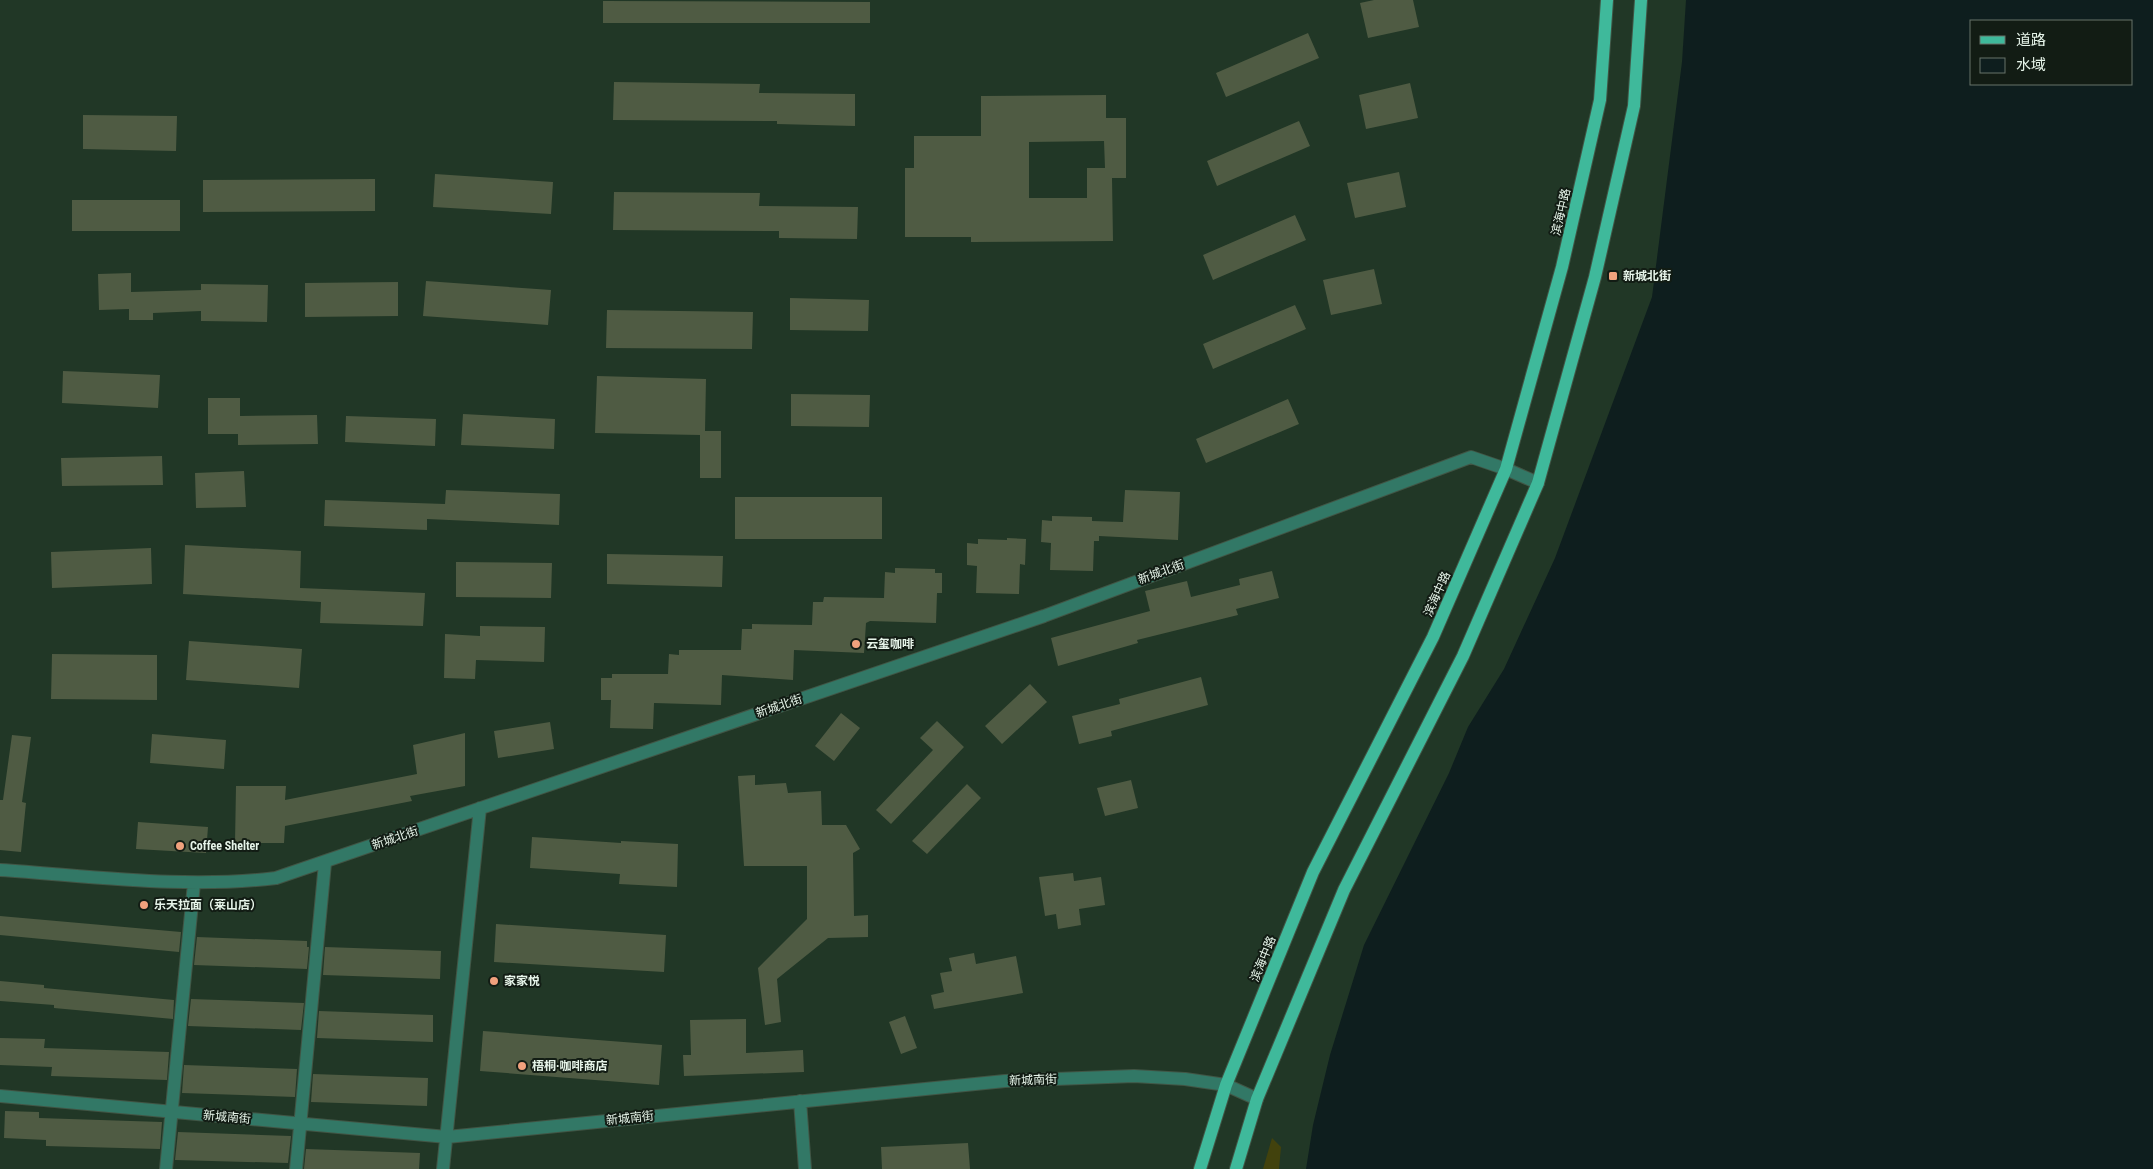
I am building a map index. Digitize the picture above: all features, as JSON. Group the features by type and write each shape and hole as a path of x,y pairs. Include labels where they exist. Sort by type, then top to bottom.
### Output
{"main road":[{"name":"滨海中路","path":"1200,1169 1226,1085 1313,872 1432,638 1506,469 1562,267 1600,100 1607,0"},
{"path":"1236,1169 1258,1099 1344,890 1463,656 1538,483 1595,277 1634,106 1641,0"}],"street":[{"name":"新城北街","path":"0,870 194,883 240,882 276,878 1044,616 1472,457 1538,483"},
{"path":"443,1169 480,808"},
{"path":"296,1169 325,862"},
{"path":"166,1169 170,1111 194,883"},
{"name":"新城南街","path":"0,1096 447,1137 1015,1080 1134,1076 1226,1085 1258,1099"},
{"path":"800,1101 805,1169"}],"shaded area":[{"path":"1272,1138 1281,1147 1279,1169 1263,1169"}],"water":[{"path":"1686,0 2153,0 2153,1169 1306,1169 1313,1125 1330,1055 1364,945 1449,773 1468,727 1504,669 1555,558 1652,297 1682,62"}],"building":[{"path":"1374,0 1413,0 1419,27 1368,38 1360,3"},
{"path":"603,1 870,2 870,23 603,23"},
{"path":"1308,33 1319,58 1226,97 1216,73"},
{"path":"614,82 760,84 759,93 855,94 855,126 777,124 777,121 613,120"},
{"path":"1410,83 1418,118 1366,129 1359,95"},
{"path":"1106,95 1106,118 1126,118 1126,178 1112,178 1113,241 971,242 971,237 905,237 905,168 914,168 914,136 981,136 981,96","holes":["1104,141 1105,168 1087,168 1087,198 1029,198 1029,142"]},
{"path":"83,115 177,116 176,151 83,149"},
{"path":"1299,121 1310,146 1217,186 1207,161"},
{"path":"1399,172 1406,207 1355,218 1347,183"},
{"path":"435,174 553,182 551,214 433,207"},
{"path":"375,179 375,211 203,212 203,180"},
{"path":"614,192 760,193 759,206 858,207 857,239 779,238 779,231 613,230"},
{"path":"72,200 180,200 180,231 72,231"},
{"path":"1295,215 1306,240 1213,280 1203,255"},
{"path":"1374,269 1382,304 1331,315 1323,280"},
{"path":"131,273 131,292 201,290 201,284 268,285 267,322 201,321 201,311 153,313 153,320 129,320 129,309 99,310 98,274"},
{"path":"426,281 551,290 548,325 423,316"},
{"path":"398,282 398,316 305,317 305,283"},
{"path":"790,298 869,300 868,331 790,330"},
{"path":"1295,305 1306,329 1213,369 1203,344"},
{"path":"607,310 753,312 752,349 606,348"},
{"path":"63,371 160,375 158,408 62,403"},
{"path":"597,376 706,379 705,431 721,431 721,478 700,478 700,435 595,433"},
{"path":"791,394 870,395 869,427 791,426"},
{"path":"208,398 240,398 240,416 317,415 318,444 238,445 238,434 208,434"},
{"path":"1288,399 1299,424 1206,463 1196,439"},
{"path":"463,414 555,419 554,449 461,445"},
{"path":"346,416 436,419 435,446 345,442"},
{"path":"162,456 163,485 62,486 61,458"},
{"path":"244,471 246,507 196,508 195,473"},
{"path":"446,490 560,494 559,525 427,519 427,530 324,526 325,500 445,504"},
{"path":"1125,490 1180,492 1178,540 1099,536 1099,541 1094,541 1093,571 1050,570 1051,543 1041,542 1042,520 1052,521 1052,516 1092,517 1092,521 1123,522"},
{"path":"735,497 882,497 882,539 735,539"},
{"path":"1007,538 1026,539 1025,565 1020,564 1019,594 976,593 977,566 967,565 967,543 978,544 978,539 1007,540"},
{"path":"185,545 301,551 300,588 425,593 423,626 320,623 321,602 183,594"},
{"path":"151,548 152,584 52,588 51,552"},
{"path":"607,554 723,556 722,587 607,584"},
{"path":"456,562 552,563 551,598 456,597"},
{"path":"895,568 935,569 935,573 942,573 942,593 937,593 936,623 870,621 866,623 864,653 794,650 793,680 722,675 721,705 654,703 653,729 610,728 611,700 601,700 601,678 612,678 612,674 668,674 669,654 679,655 679,650 741,650 742,629 752,629 752,624 812,625 813,602 823,602 824,597 884,598 885,572 895,573"},
{"path":"1272,571 1279,598 1236,609 1238,615 1137,640 1138,643 1058,666 1051,638 1150,611 1145,591 1187,581 1191,597 1240,585 1239,579"},
{"path":"480,626 545,627 544,662 476,660 475,679 444,678 445,634 480,636"},
{"path":"189,641 302,649 299,688 186,680"},
{"path":"52,654 157,655 157,700 51,699"},
{"path":"1201,677 1208,705 1111,731 1112,736 1079,744 1072,716 1120,704 1119,699"},
{"path":"1030,684 1047,702 1002,744 985,726"},
{"path":"841,713 860,728 834,761 815,746"},
{"path":"937,721 964,747 891,824 876,810 933,750 920,738"},
{"path":"550,722 554,749 498,758 494,731"},
{"path":"465,733 465,786 410,796 412,801 285,826 284,843 235,843 236,786 286,786 285,800 417,774 413,745"},
{"path":"152,734 226,740 224,769 150,763"},
{"path":"12,735 31,737 22,802 26,803 21,852 0,850 0,800 3,800"},
{"path":"755,775 755,785 786,783 788,793 821,791 822,825 846,825 860,849 853,853 854,916 868,915 868,937 828,938 777,979 781,1022 765,1025 758,968 807,919 807,866 744,866 738,776"},
{"path":"1131,780 1138,808 1105,816 1097,788"},
{"path":"967,784 981,798 927,854 912,841"},
{"path":"138,822 208,827 206,853 136,849"},
{"path":"532,837 621,843 621,841 678,844 677,887 619,884 620,874 530,868"},
{"path":"1073,873 1074,881 1101,877 1105,905 1079,909 1081,925 1058,929 1056,914 1045,916 1039,877"},
{"path":"0,916 181,932 179,952 0,935"},
{"path":"496,924 666,935 664,972 494,962"},
{"path":"197,937 307,941 307,947 309,947 307,969 194,965"},
{"path":"325,947 441,951 440,979 323,975"},
{"path":"974,953 976,964 1016,956 1023,993 934,1009 931,995 944,992 940,973 952,971 949,958"},
{"path":"0,981 44,985 44,988 174,1000 173,1019 54,1008 54,1005 0,1001"},
{"path":"191,999 304,1003 301,1030 188,1026"},
{"path":"319,1011 433,1015 433,1042 317,1038"},
{"path":"905,1016 917,1048 901,1054 889,1022"},
{"path":"746,1019 746,1053 803,1050 804,1072 684,1076 683,1055 691,1055 690,1020"},
{"path":"483,1031 662,1045 659,1085 480,1071"},
{"path":"0,1038 45,1039 44,1048 169,1052 167,1080 51,1076 52,1067 0,1065"},
{"path":"184,1065 297,1069 295,1097 182,1093"},
{"path":"313,1074 428,1078 427,1106 311,1102"},
{"path":"5,1111 39,1112 39,1118 162,1122 160,1149 46,1146 46,1140 4,1138"},
{"path":"178,1132 291,1136 288,1163 175,1160"},
{"path":"968,1143 970,1169 882,1169 881,1147"},
{"path":"306,1149 420,1153 419,1169 304,1169"}],"place":[{"name":"新城北街","path":"1613,276"},
{"name":"云玺咖啡","path":"856,644"},
{"name":"Coffee Shelter","path":"180,846"},
{"name":"乐天拉面（莱山店）","path":"144,905"},
{"name":"家家悦","path":"494,981"},
{"name":"梧桐·咖啡商店","path":"522,1066"}]}
